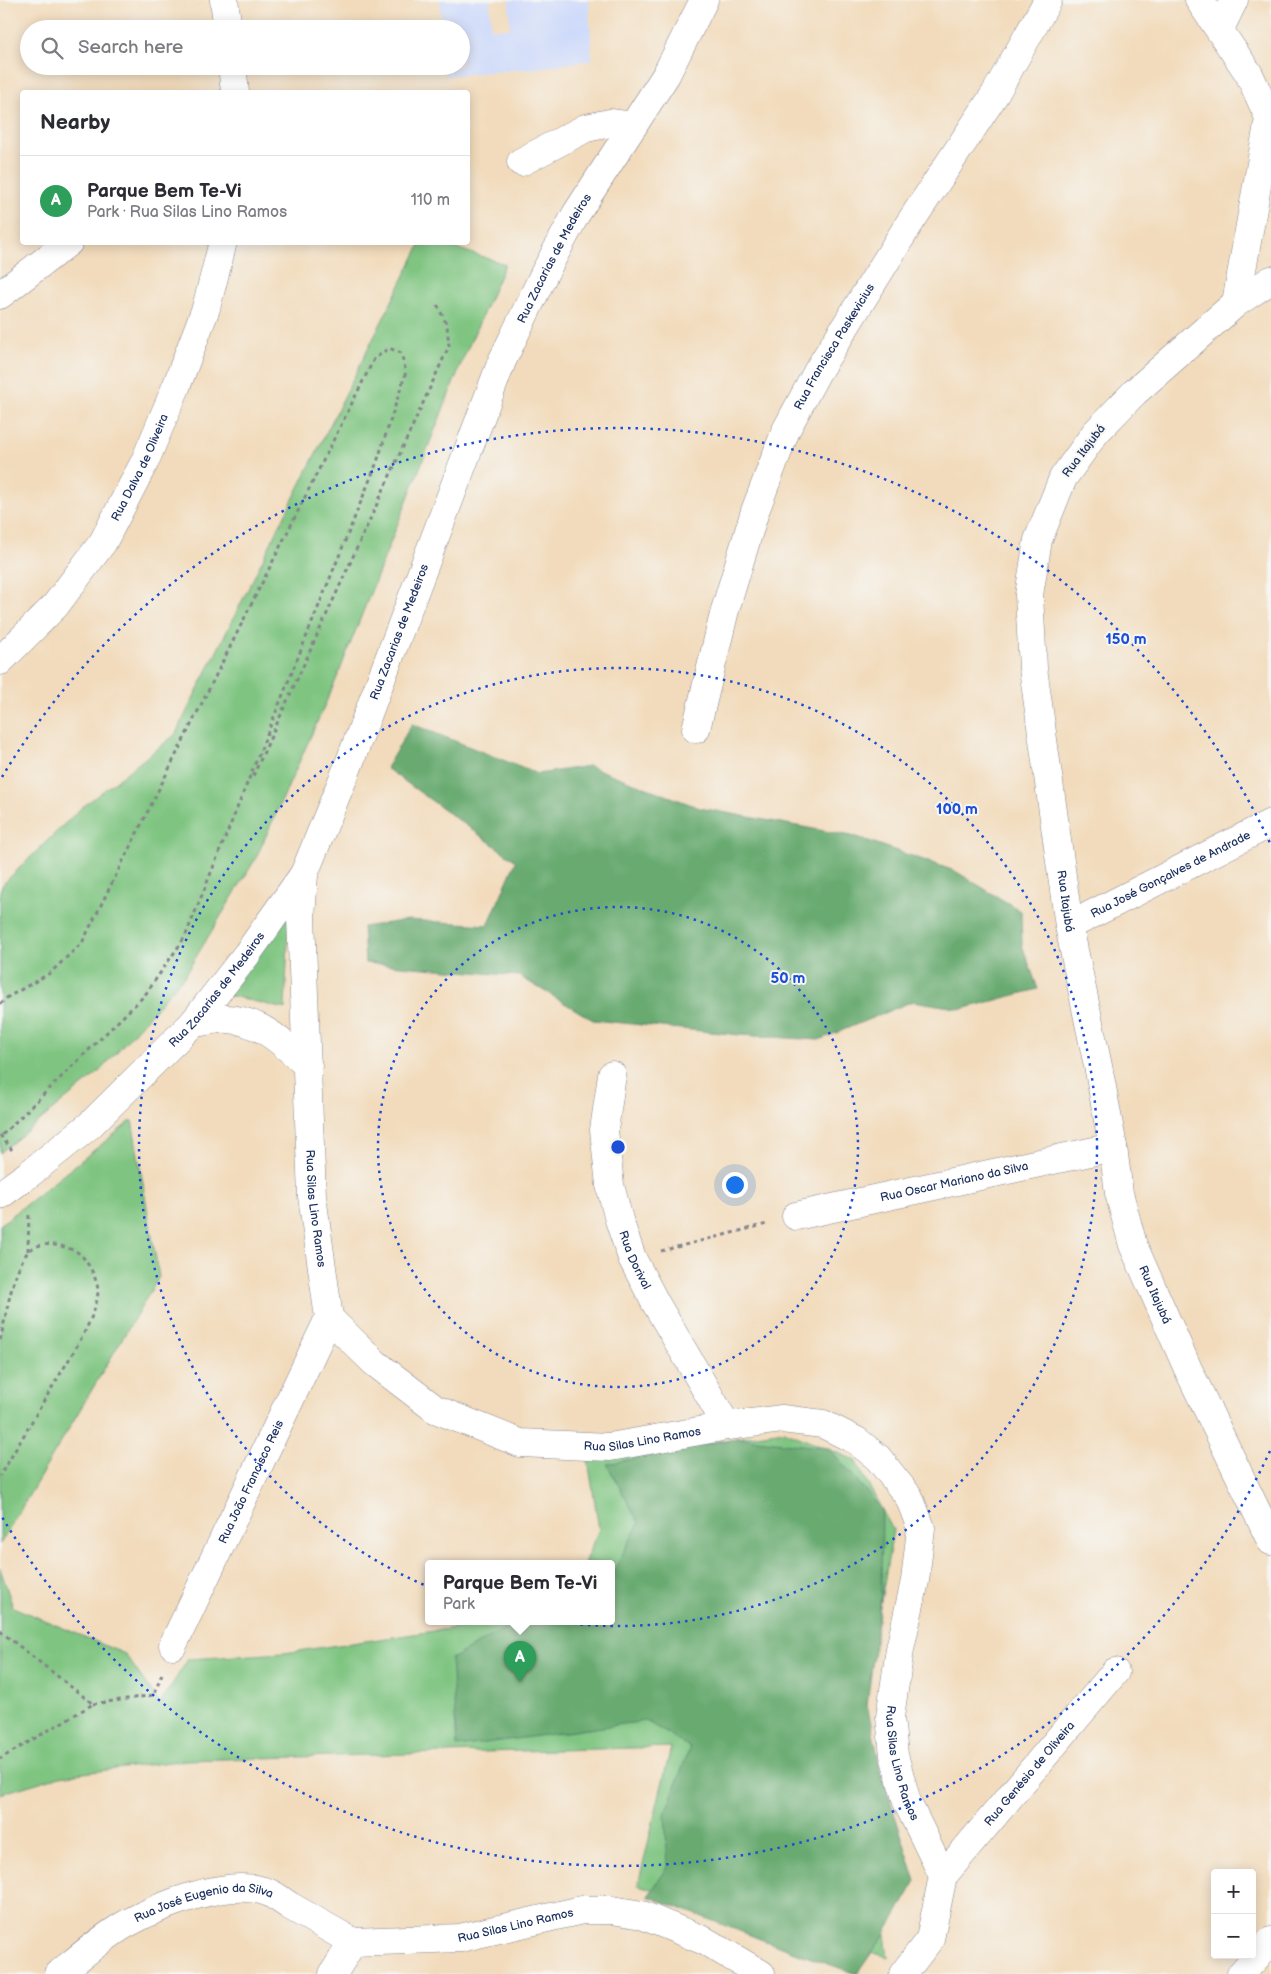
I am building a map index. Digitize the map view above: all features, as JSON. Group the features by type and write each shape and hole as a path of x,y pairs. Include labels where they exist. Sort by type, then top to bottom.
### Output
{"street":[{"path":"224,0 227,20"},
{"name":"Rua Zacarias de Medeiros","path":"0,1195 90,1125 193,1023 304,874 347,769 502,361 544,274 576,214 666,74 704,0"},
{"name":"Rua Francisca Paskevicius","path":"696,729 725,610 755,511 786,430 822,364 909,224 995,94 1048,0"},
{"path":"1200,0 1249,74 1270,121 1236,303"},
{"path":"1220,29 1234,0"},
{"path":"233,75 236,90"},
{"path":"521,162 586,128 610,123 633,126"},
{"path":"0,295 65,245"},
{"name":"Rua Dalva de Oliveira","path":"0,661 55,606 103,542 145,461 176,387 206,308 222,245"},
{"name":"Rua Itajubá","path":"1271,280 1236,303 1135,392 1096,432 1063,478 1038,540 1029,595 1033,668 1069,926 1113,1147 1119,1193 1133,1245 1188,1369 1271,1541"},
{"name":"Rua José Gonçalves de Andrade","path":"1069,926 1271,823"},
{"name":"Rua Silas Lino Ramos","path":"304,874 301,918 312,1196 330,1318 375,1363 435,1409 520,1444 610,1447 727,1426 782,1419 823,1424 857,1441 878,1458 909,1497 921,1528 915,1581 900,1649 890,1717 894,1755 907,1802 943,1876"},
{"path":"193,1023 227,1019 248,1023 265,1030 281,1041 308,1066"},
{"name":"Rua Dorival","path":"612,1075 604,1130 610,1185 619,1220 632,1258 655,1302 727,1426"},
{"name":"Rua Oscar Mariano da Silva","path":"796,1216 1113,1147"},
{"name":"Rua João Francisco Reis","path":"173,1645 330,1318"},
{"name":"Rua Genésio de Oliveira","path":"943,1876 1115,1672"},
{"path":"903,1974 930,1939 943,1876"},
{"name":"Rua José Eugenio da Silva","path":"59,1974 90,1948 126,1924 163,1906 201,1894 222,1890 244,1888 265,1891 353,1942"},
{"name":"Rua Silas Lino Ramos","path":"353,1942 460,1938 582,1910 612,1910 642,1916 705,1941 761,1974"},
{"path":"1241,1974 1271,1941"},
{"path":"333,1974 353,1942"}],"path":[{"path":"230,826 449,346 447,325 437,304"},
{"path":"0,1004 8,997 50,973 82,943 374,360 389,348 401,353 406,372 377,462 185,937 145,995 0,1135"},
{"path":"632,1258 796,1216"},
{"path":"0,1340 17,1271 28,1252 40,1246 54,1244 78,1252 94,1273 98,1290 94,1306 82,1336 0,1476"},
{"path":"0,1630 93,1704"},
{"path":"0,1759 93,1704 154,1695 173,1645"}],"shaded area":[{"path":"440,0 490,0 491,29 510,28 509,0 589,0 592,60 538,68 470,74 470,20 441,20"}],"green space":[{"path":"420,245 446,245 505,264 463,359 336,680 256,858 185,975 98,1073 0,1153 0,890 4,883 81,808 175,735"},
{"path":"412,724 538,774 589,766 700,808 857,837 955,871 1021,911 1022,945 1038,989 962,1009 913,1001 819,1040 740,1035 593,1020 519,976 365,963 363,927 408,920 488,925 516,861 386,768"},
{"path":"289,914 285,1009 228,995"},
{"path":"132,1120 159,1277 0,1544 0,1225"},
{"path":"784,1431 855,1460 893,1530 858,1737 888,1957 638,1885 671,1747 186,1760 60,1776 0,1794 0,1568 13,1607 125,1654 160,1704 188,1659 284,1653 475,1625 615,1625 615,1560 585,1560 599,1529 588,1460"},
{"path":"738,1438 829,1448 882,1510 881,1596 867,1705 882,1775 916,1881 886,1932 857,1974 648,1896 668,1867 665,1814 690,1747 646,1721 457,1747 451,1659 512,1625 615,1625 615,1568 639,1523 607,1464"}],"place":[{"name":"Parque Bem Te-Vi","path":"520,1682"}]}
